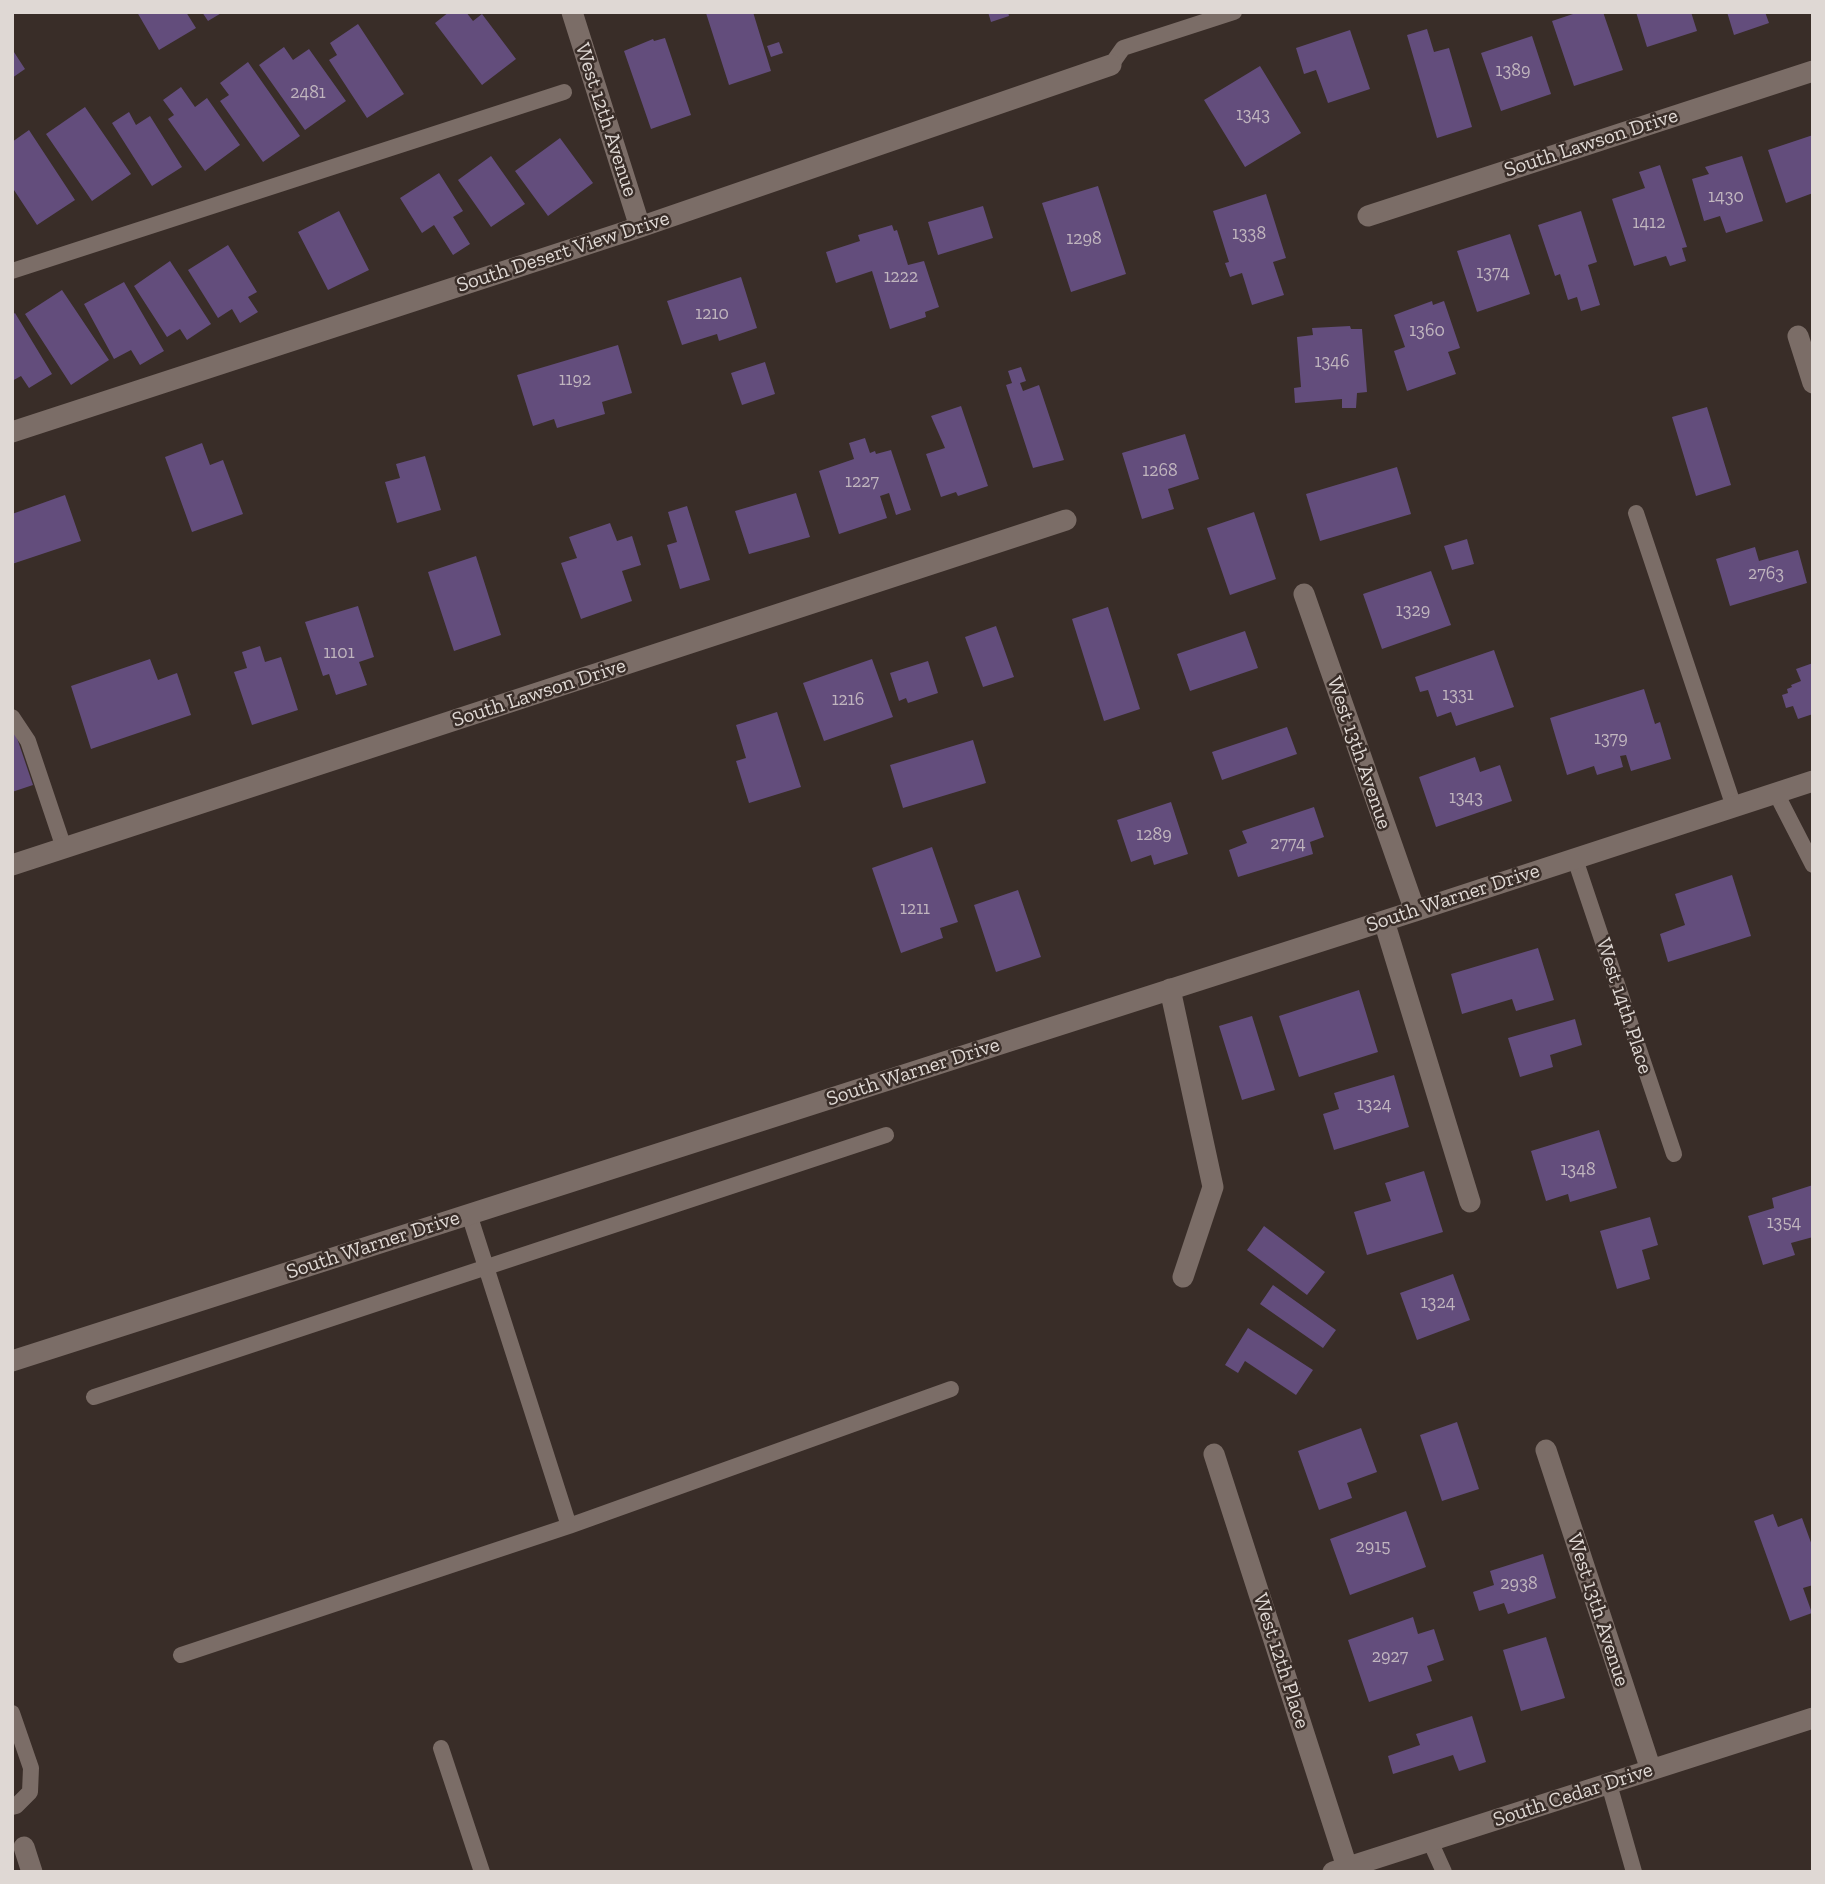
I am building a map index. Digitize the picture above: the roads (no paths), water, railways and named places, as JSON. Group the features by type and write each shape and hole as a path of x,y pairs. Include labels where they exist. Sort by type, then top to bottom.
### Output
{"street":[{"name":"West 12th Avenue","path":"572,12 640,227"},
{"name":"South Desert View Drive","path":"12,432 640,227 1111,65"},
{"name":"South Lawson Drive","path":"1368,216 1813,71"},
{"path":"1798,336 1813,383"},
{"name":"South Lawson Drive","path":"12,865 1066,520"},
{"name":"West 13th Avenue","path":"1304,594 1415,911"},
{"name":"South Warner Drive","path":"12,1361 1813,781"},
{"path":"1384,920 1470,1202"},
{"path":"1170,989 1213,1187 1183,1277"},
{"name":"West 13th Avenue","path":"1546,1450 1651,1770"},
{"name":"West 12th Place","path":"1214,1454 1340,1870"},
{"name":"South Cedar Drive","path":"1340,1870 1651,1770 1811,1723"},
{"path":"24,1847 32,1872"}],"lane":[{"path":"1111,65 1123,48 1234,12"},
{"path":"12,271 564,92"},
{"path":"1636,513 1734,807"},
{"path":"12,717 28,741 64,848"},
{"path":"1776,793 1813,865"},
{"name":"West 14th Place","path":"1575,859 1674,1154"},
{"path":"94,1397 886,1135"},
{"path":"469,1214 569,1526"},
{"path":"181,1655 569,1526 951,1390"},
{"path":"12,1713 31,1768 30,1792 12,1807"},
{"path":"441,1748 482,1872"},
{"path":"1609,1784 1634,1872"},
{"path":"1430,1841 1444,1872"}]}
